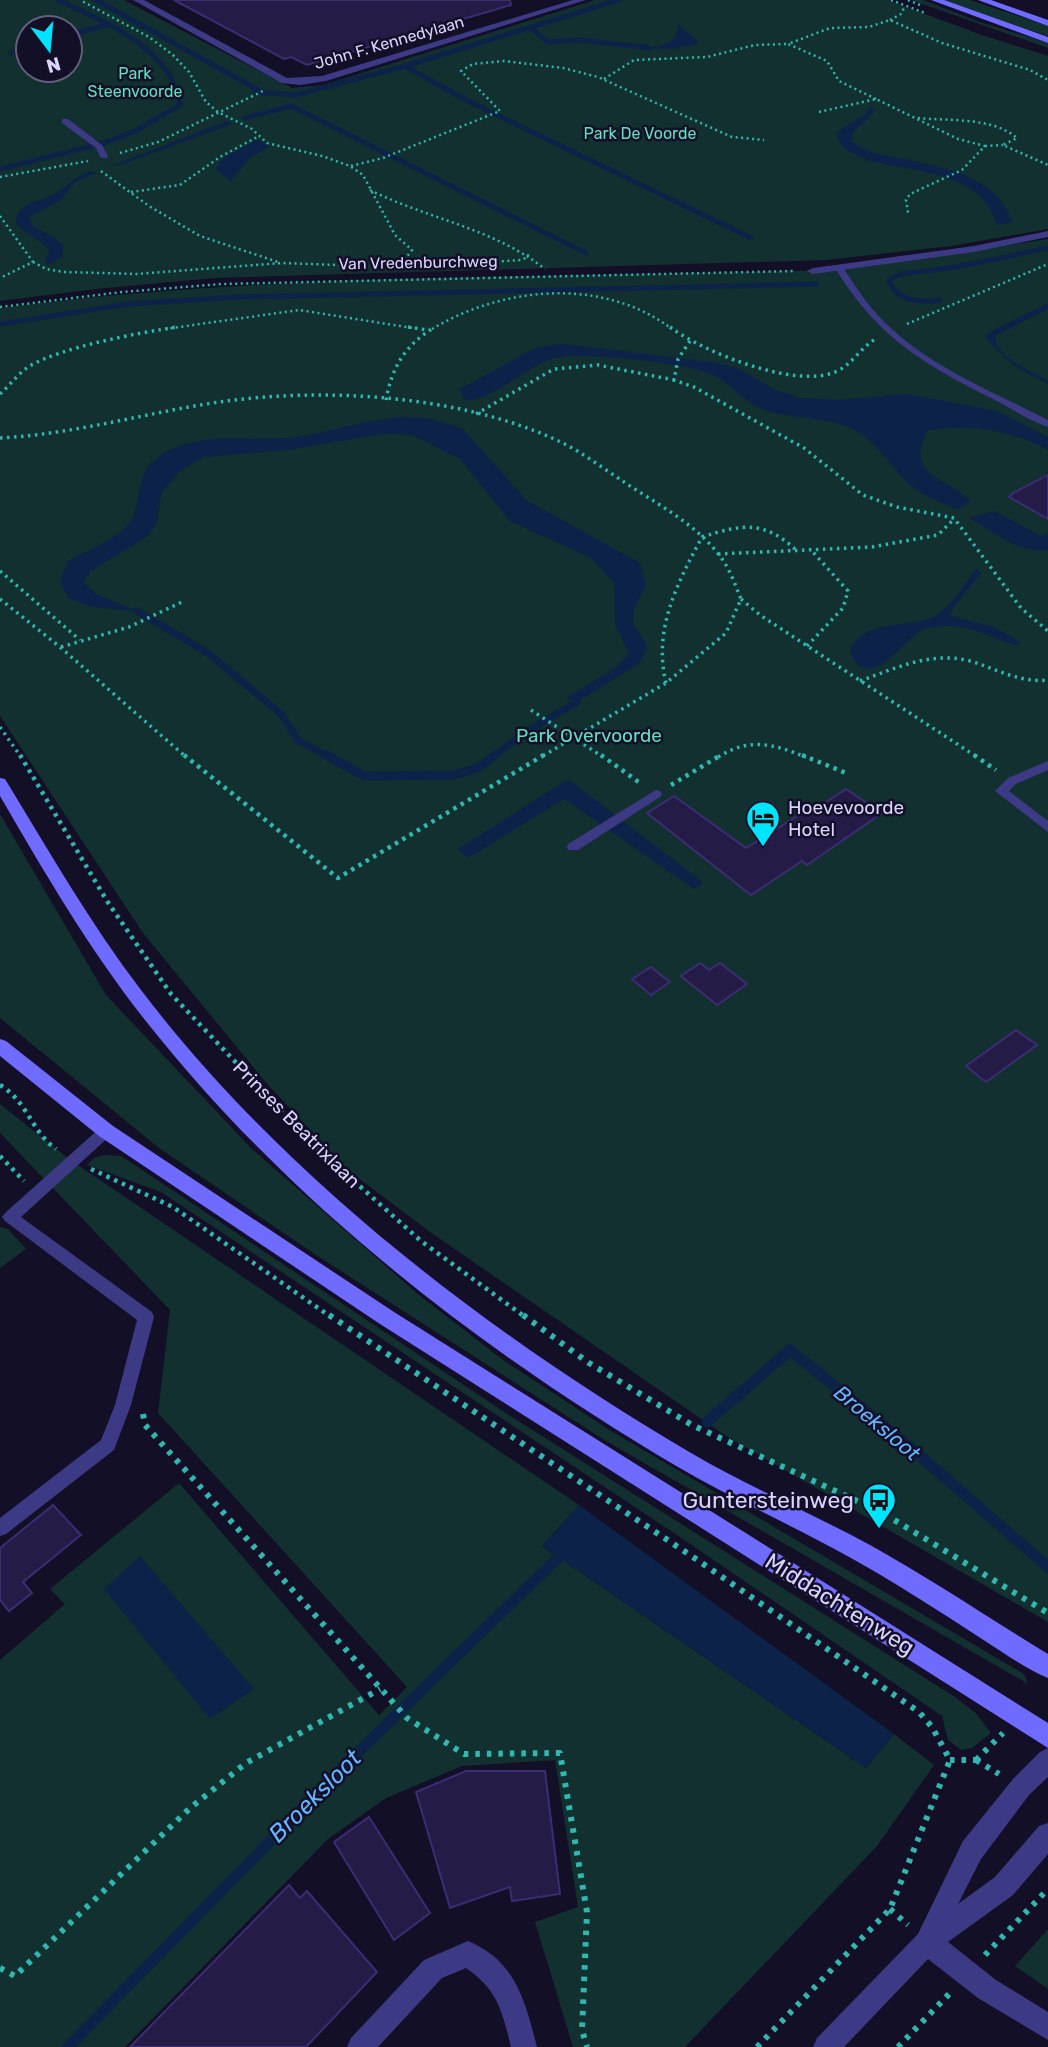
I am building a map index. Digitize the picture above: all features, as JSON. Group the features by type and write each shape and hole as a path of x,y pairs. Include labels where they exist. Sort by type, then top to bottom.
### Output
{"main road":[{"path":"935,0 1048,40"},
{"path":"982,0 1048,23"},
{"name":"Prinses Beatrixlaan","path":"0,783 78,917 158,1024 258,1132 340,1209 426,1283 539,1366 662,1445 866,1555 1048,1667"},
{"path":"0,1046 106,1131"},
{"name":"Middachtenweg","path":"106,1131 387,1318 1048,1736"}],"street":[{"name":"John F. Kennedylaan","path":"137,0 285,81 300,82 323,79 582,0"},
{"path":"813,271 974,249 1048,234"},
{"path":"927,1942 972,1850 1021,1787 1048,1760"},
{"path":"826,2047 927,1942 1004,1886 1048,1835"},
{"path":"927,1942 987,1989 1048,2027"},
{"path":"360,2047 433,1969 468,1954 495,1973 513,2004 524,2047"}],"lane":[{"path":"65,121 96,144 104,156"},
{"path":"839,268 856,295 889,332 923,356 1048,424"},
{"path":"1048,765 1012,781 1001,791 1048,828"},
{"path":"573,847 656,794"},
{"path":"0,1528 67,1483 108,1445 123,1405 146,1317 10,1217 106,1131"}],"path":[{"path":"80,0 149,37 173,55 189,72 206,102 218,112 252,129 267,143 322,156 350,166 363,175 395,234 412,250 405,259 366,266"},
{"path":"604,80 634,60 708,57 755,45 788,44 830,28 869,27 901,14 905,6"},
{"path":"890,20 942,43 1030,70 1048,80"},
{"path":"788,44 827,61 839,81 876,99 914,117 971,144 1003,145 1017,138 1000,128 914,117"},
{"path":"350,166 383,158 500,111 461,71 473,64 530,62 604,80 670,107 721,132 764,140"},
{"path":"0,177 92,160 153,145 190,130 218,112 267,89"},
{"path":"819,113 876,99"},
{"path":"131,192 180,185 259,136"},
{"path":"1003,145 1048,165"},
{"path":"908,213 906,200 910,194 958,173 979,158 985,146"},
{"path":"92,160 103,174 200,236 282,263"},
{"path":"369,189 391,202 496,237 528,254 545,269"},
{"path":"0,216 33,262 47,269 64,272 136,274 282,263 366,266 475,263 521,260 528,257 528,254"},
{"path":"0,278 33,262"},
{"path":"386,400 388,381 398,358 411,343 428,330 495,301 528,296 574,295 607,298 635,306 690,341 771,370 814,376 841,371 868,343 889,332 1048,264"},
{"name":"Van Vredenburchweg","path":"0,307 122,292 221,284 813,271"},
{"path":"0,394 27,368 47,359 149,331 299,310 428,330"},
{"path":"674,380 673,368 678,354 690,341"},
{"path":"476,414 554,369 598,365 674,380 694,387 804,448 863,495 897,508 954,518 1021,608 1048,631"},
{"path":"0,438 75,431 251,398 332,396 386,400 476,414 549,437 629,484 702,537 718,554 741,599 760,615 1012,781"},
{"path":"718,554 872,547 938,535 954,518"},
{"path":"666,683 660,665 663,628 680,578 702,537 731,528 760,525 783,537 797,551"},
{"path":"806,646 843,608 848,591 811,550"},
{"path":"0,571 80,640"},
{"path":"0,599 60,647 200,769 338,878 666,683 726,633 741,599"},
{"path":"60,647 129,627 182,602"},
{"path":"860,681 917,661 937,657 959,659 1027,680 1048,680"},
{"path":"531,710 656,794 737,746 773,744 846,773"},
{"name":"Prinses Beatrixlaan","path":"0,727 10,739 107,901 171,994 314,1146 421,1241 589,1363 692,1425 881,1512 1048,1613"},
{"path":"0,1085 18,1098 49,1145 73,1159"},
{"path":"0,1156 37,1195"},
{"name":"Middachtenweg","path":"73,1159 98,1174 173,1208 290,1290 919,1712 932,1727 950,1760"},
{"path":"143,1412 145,1425 407,1718 464,1754 560,1753 587,1912 582,2030 587,2047"},
{"path":"0,1968 15,1976 189,1809 246,1763 380,1689"},
{"path":"757,2047 890,1909 950,1760 976,1760"}],"green space":[{"name":"Park De Voorde","path":"0,0 124,0 292,88 323,85 595,0 888,0 1048,56 1048,229 952,246 826,260 214,278 0,301"},
{"path":"911,0 923,0 980,22 1048,43 1048,48"},
{"path":"942,0 970,0 1048,26 1048,36"},
{"name":"Park Overvoorde","path":"1048,239 1048,1622 726,1436 430,1232 349,1171 268,1085 143,933 0,716 0,308 103,296 310,282 830,270"},
{"path":"0,814 106,995 252,1149 419,1295 503,1360 611,1431 1024,1674 1028,1684 606,1441 316,1255 159,1148 0,1018"},
{"path":"0,1104 69,1159 579,1505 542,1546 866,1768 894,1734 934,1765 877,1846 685,2047 573,2047 535,1922 578,1907 555,1760 462,1766 386,1798 328,1839 125,2047 0,2047 0,1660 65,1604 50,1589 179,1483 379,1715 407,1687 158,1413 170,1310 0,1133"},
{"path":"105,1155 121,1156 512,1417 955,1697 976,1713 991,1733 972,1748 961,1750 948,1740 942,1716 674,1533 161,1192 87,1165 94,1158"},
{"path":"0,1227 8,1229 26,1249 0,1268"},
{"path":"1048,1929 1048,1989 1015,1966"}],"water":[{"path":"91,0 102,0 262,89 255,91"},
{"path":"678,25 699,42 671,49 650,48 666,44 673,39"},
{"path":"870,107 876,110 852,134 853,142 874,153 936,166 986,186 1003,204 1013,222 997,225 985,201 966,186 943,176 869,160 850,152 837,138 838,131 864,115"},
{"path":"227,121 233,124 106,168"},
{"path":"257,140 270,146 250,158 231,181 215,169 225,157"},
{"path":"91,171 97,173 75,182 61,200 29,217 33,226 64,246 62,257 48,265 45,263 49,251 16,225 17,214 29,204 52,195"},
{"path":"1048,303 1048,309 995,336 1001,351 1048,381 1048,384 1014,366 985,338 990,332"},
{"path":"562,344 713,362 739,369 776,390 800,398 837,400 907,394 997,411 1048,437 1048,450 1018,437 990,430 928,430 922,445 924,465 939,480 971,501 957,510 914,488 874,444 858,432 837,423 765,410 752,404 717,377 692,369 610,357 560,357 543,362 486,396 464,400 460,389 535,348"},
{"path":"400,417 426,418 462,428 526,500 640,563 646,585 634,609 633,624 647,648 640,663 577,702 566,698 615,668 629,654 615,624 614,583 591,558 510,521 460,459 412,435 383,434 288,450 204,457 181,470 162,492 157,522 148,536 91,571 83,582 96,594 137,611 92,607 68,598 60,581 68,561 125,528 136,507 147,468 168,451 203,440 296,437"},
{"path":"994,511 1041,536 1048,533 1048,550 1038,551 1017,546 969,518"},
{"path":"976,569 981,573 948,615 994,627 1020,642 1019,645 963,627 941,626 920,631 885,662 875,667 866,669 857,664 850,651 868,632 931,618 946,608"},
{"path":"568,779 703,882 694,889 564,799 473,855 466,857 458,849"},
{"path":"579,1505 894,1734 866,1768 542,1546"},
{"path":"140,1556 254,1689 210,1719 104,1589"}],"building":[{"path":"174,0 510,0 511,5 307,65 291,57 284,59"},
{"path":"1048,475 1048,519 1009,497 1013,493"},
{"path":"846,789 882,813 807,865 802,861 751,895 647,813 674,796 746,848 804,812 808,814"},
{"path":"700,963 709,970 720,963 747,984 717,1005 681,976"},
{"path":"651,967 670,982 651,995 632,979"},
{"path":"1016,1030 1037,1045 986,1082 966,1066"},
{"path":"53,1505 81,1535 23,1582 32,1593 9,1611 0,1600 0,1548"},
{"path":"466,1771 545,1771 560,1894 512,1901 510,1887 450,1908 416,1792"},
{"path":"369,1817 430,1913 394,1940 334,1842"},
{"path":"289,1885 300,1898 307,1891 377,1972 306,2047 130,2047"}],"waterway":[{"path":"0,169 104,143 135,131 180,105 175,85 150,53 115,28 58,0"},
{"path":"405,66 619,0"},
{"path":"84,31 107,25"},
{"path":"531,28 548,42 581,40 650,48"},
{"path":"255,92 295,95 405,66"},
{"path":"405,66 464,99 751,238"},
{"path":"245,118 291,106 586,253"},
{"path":"940,300 910,300 898,293 889,281 906,273 956,267 1048,248"},
{"path":"0,324 129,304 239,297 816,284"},
{"path":"137,611 208,653 281,714 299,741 329,757"},
{"path":"492,757 529,730 577,702"},
{"path":"326,755 364,776 455,775 479,767 495,755"},
{"name":"Broeksloot","path":"707,1422 790,1350 905,1443 1048,1567"},
{"name":"Broeksloot","path":"68,2047 356,1754 567,1549"}],"place":[{"name":"Hoevevoorde Hotel","path":"763,848"},
{"name":"Guntersteinweg","path":"879,1530"}],"park label":[{"name":"Park Steenvoorde","path":"135,82"}]}
